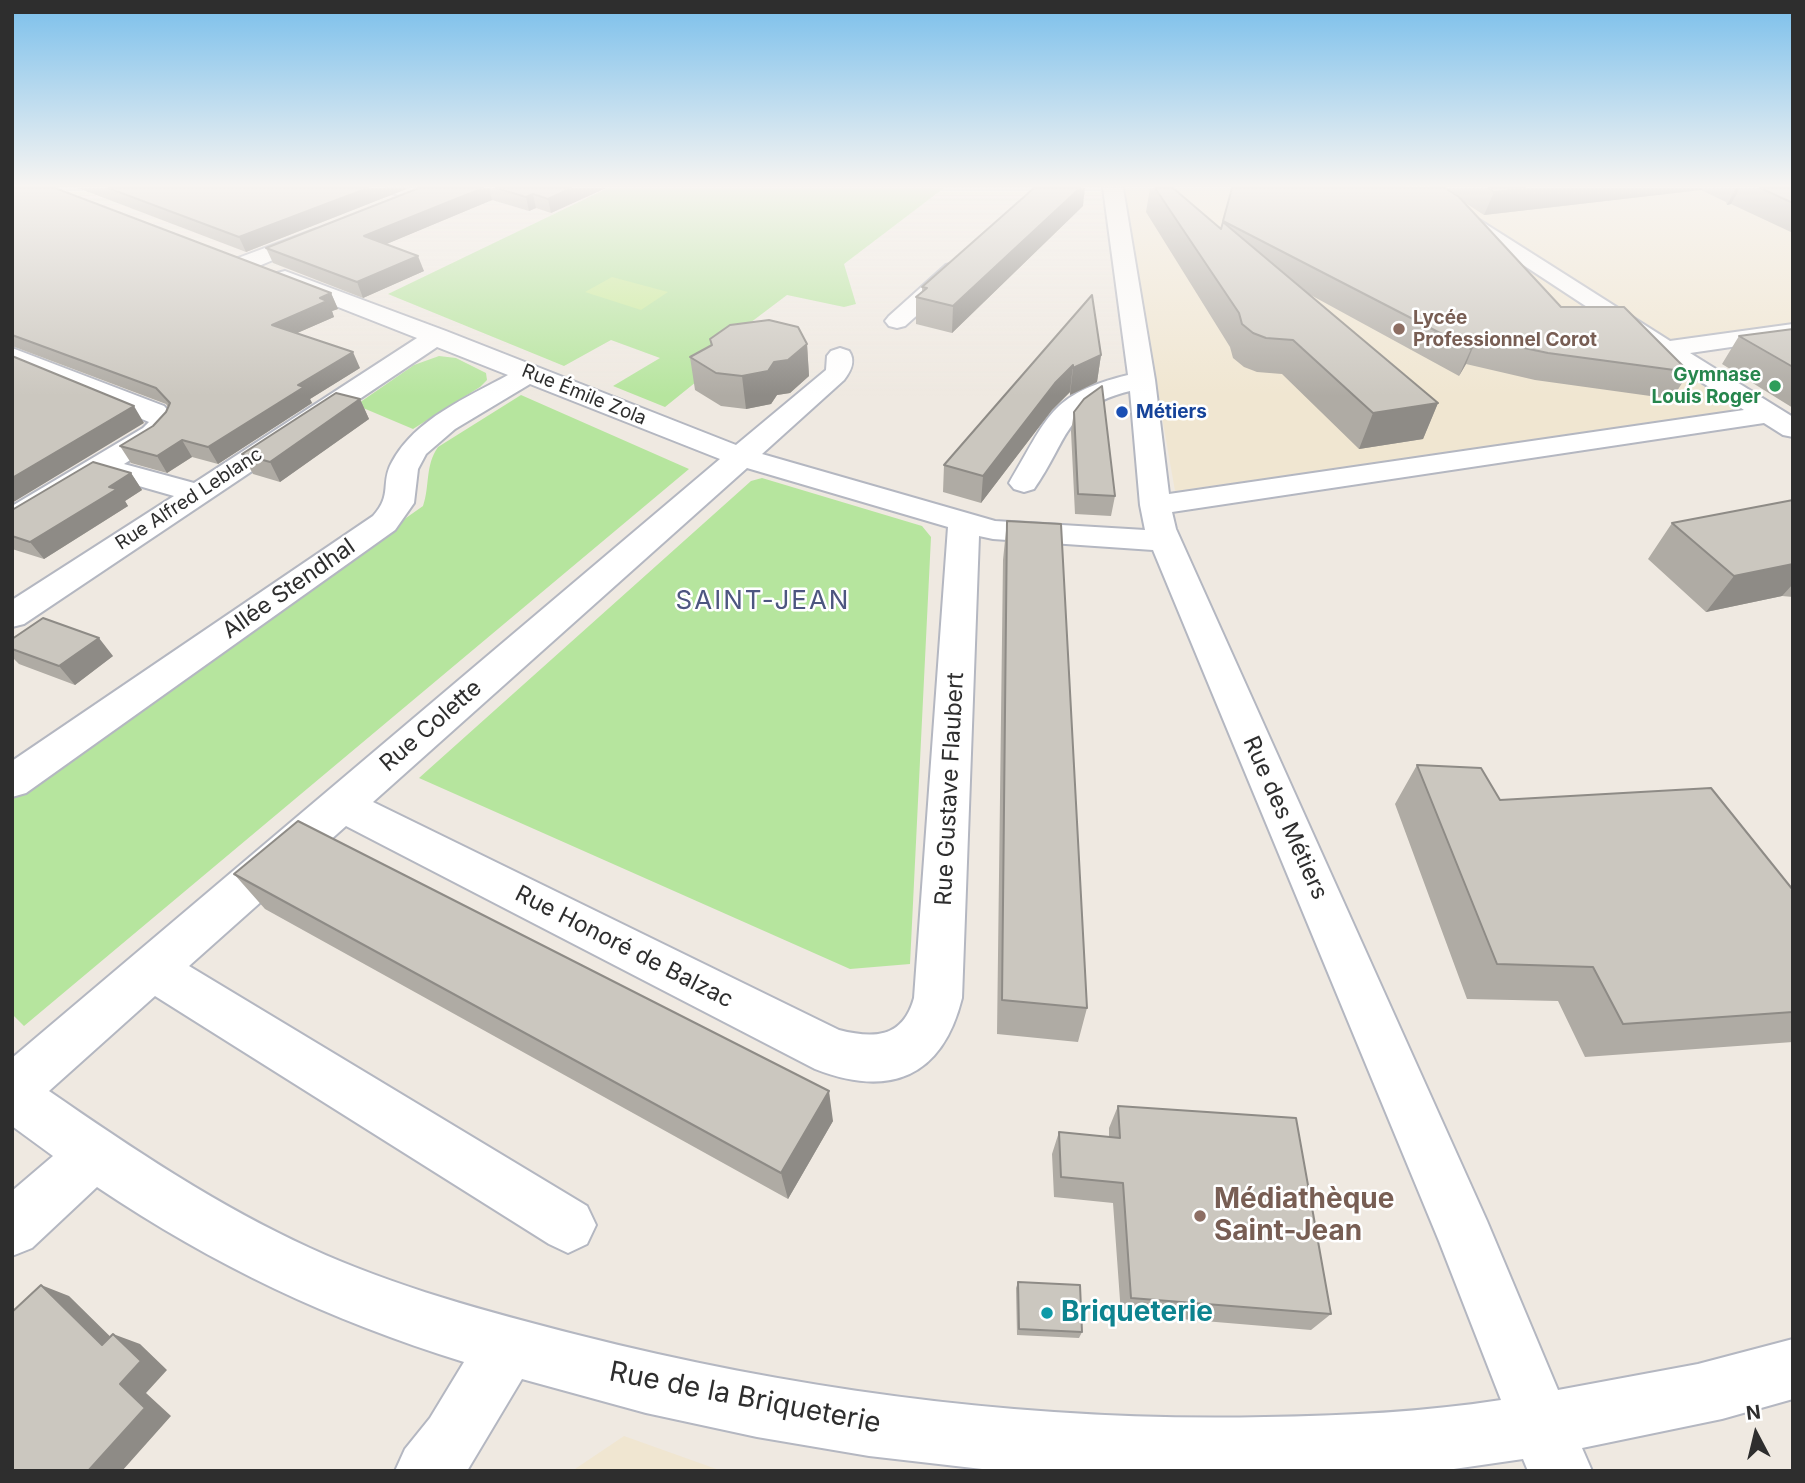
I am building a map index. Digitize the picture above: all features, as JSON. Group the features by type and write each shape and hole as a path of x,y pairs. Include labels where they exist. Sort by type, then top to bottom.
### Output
{"street":[{"name":"Rue Émile Zola","path":"232,257 741,457 964,523 1009,533 1159,523 1781,421"},
{"path":"247,263 262,257"},
{"path":"897,321 968,257"},
{"name":"Rue des Métiers","path":"1123,257 1142,380 1159,523 1350,966 1551,1448"},
{"path":"1523,257 1781,421"},
{"path":"1666,349 1793,331"},
{"name":"Rue Alfred Leblanc","path":"12,616 198,494 432,334"},
{"path":"12,356 160,416 162,424 159,429 12,519"},
{"name":"Rue Colette","path":"12,1093 835,375 839,369 840,356"},
{"name":"Allée Stendhal","path":"12,782 384,523 400,505 405,462 418,446 444,425 530,373"},
{"path":"1024,483 1063,416 1077,402 1104,390 1142,380"},
{"path":"100,466 198,494"},
{"name":"Rue Gustave Flaubert","path":"913,1046 932,1025 938,998 964,523"},
{"name":"Rue Honoré de Balzac","path":"341,805 832,1052 862,1059 886,1057 913,1046"},
{"path":"152,969 568,1226"},
{"name":"Rue de la Briqueterie","path":"12,1093 94,1154 211,1227 289,1268 384,1306 508,1346 650,1384 810,1415 1063,1444 1160,1449 1334,1448 1441,1440 1551,1448 1714,1392 1793,1369"},
{"path":"12,1228 94,1154"},
{"path":"427,1471 452,1440 508,1346"}],"shaded area":[{"name":"Lycée Professionnel Corot","path":"1134,257 1793,257 1793,324 1670,341 1779,408 1175,491"},
{"path":"624,1436 722,1471 572,1471"}],"green space":[{"path":"464,257 853,257 844,264 856,304 844,307 787,295 734,335 748,340 665,407 613,386 660,358 611,340 564,366 388,294"},
{"path":"612,277 668,292 641,310 585,292"},
{"path":"439,356 456,358 486,373 487,380 413,429 356,405 414,365"},
{"path":"521,395 689,469 24,1026 12,1014 12,795 423,506 429,468 438,447"},
{"path":"762,478 922,526 931,537 910,964 850,969 419,778 751,481"}],"building":[{"path":"12,257 237,257 331,293 320,298 327,301 272,325 353,352 298,385 304,387 208,447 182,440 157,456 120,446 153,426 166,412 170,403 156,388 12,335"},
{"path":"291,257 415,257 357,282"},
{"path":"956,257 1006,257 953,306 916,297 927,288 922,287"},
{"path":"1202,257 1265,257 1438,403 1373,413 1293,340 1266,338 1253,333 1242,324 1239,313"},
{"path":"1293,257 1515,257 1561,307 1624,307 1689,372 1548,353 1477,338 1471,349"},
{"path":"1092,295 1101,355 1073,368 1073,365 1055,383 983,476 944,465"},
{"path":"769,320 798,327 807,344 788,360 774,362 768,371 742,376 716,373 690,357 712,345 710,339 730,325"},
{"path":"1793,329 1793,367 1739,336"},
{"path":"12,356 134,406 12,478"},
{"path":"1102,386 1115,496 1078,494 1074,412 1084,399"},
{"path":"336,393 360,399 270,462 242,454"},
{"path":"93,462 131,473 109,487 117,489 30,542 12,536 12,510"},
{"path":"1793,500 1793,564 1734,576 1672,523"},
{"path":"1007,521 1061,524 1087,1008 1002,1000"},
{"path":"43,618 99,638 59,666 12,649 12,639"},
{"path":"1417,765 1481,768 1500,800 1711,788 1793,890 1793,1012 1623,1024 1593,967 1497,964"},
{"path":"298,821 829,1091 781,1173 234,874"},
{"path":"1118,1106 1296,1118 1331,1314 1131,1298 1123,1183 1061,1177 1059,1132 1120,1138"},
{"name":"Briqueterie","path":"1018,1282 1080,1285 1082,1332 1019,1329"},
{"path":"41,1285 102,1345 113,1334 141,1361 120,1384 145,1408 88,1471 12,1471 12,1312"}],"place":[{"name":"Lycée Professionnel Corot","path":"1399,329"},
{"name":"Gymnase Louis Roger","path":"1775,386"},
{"name":"Métiers","path":"1122,412"},
{"name":"Médiathèque Saint-Jean","path":"1200,1216"},
{"name":"Briqueterie","path":"1047,1313"}],"district":[{"name":"SAINT-JEAN","path":"763,601"}]}
